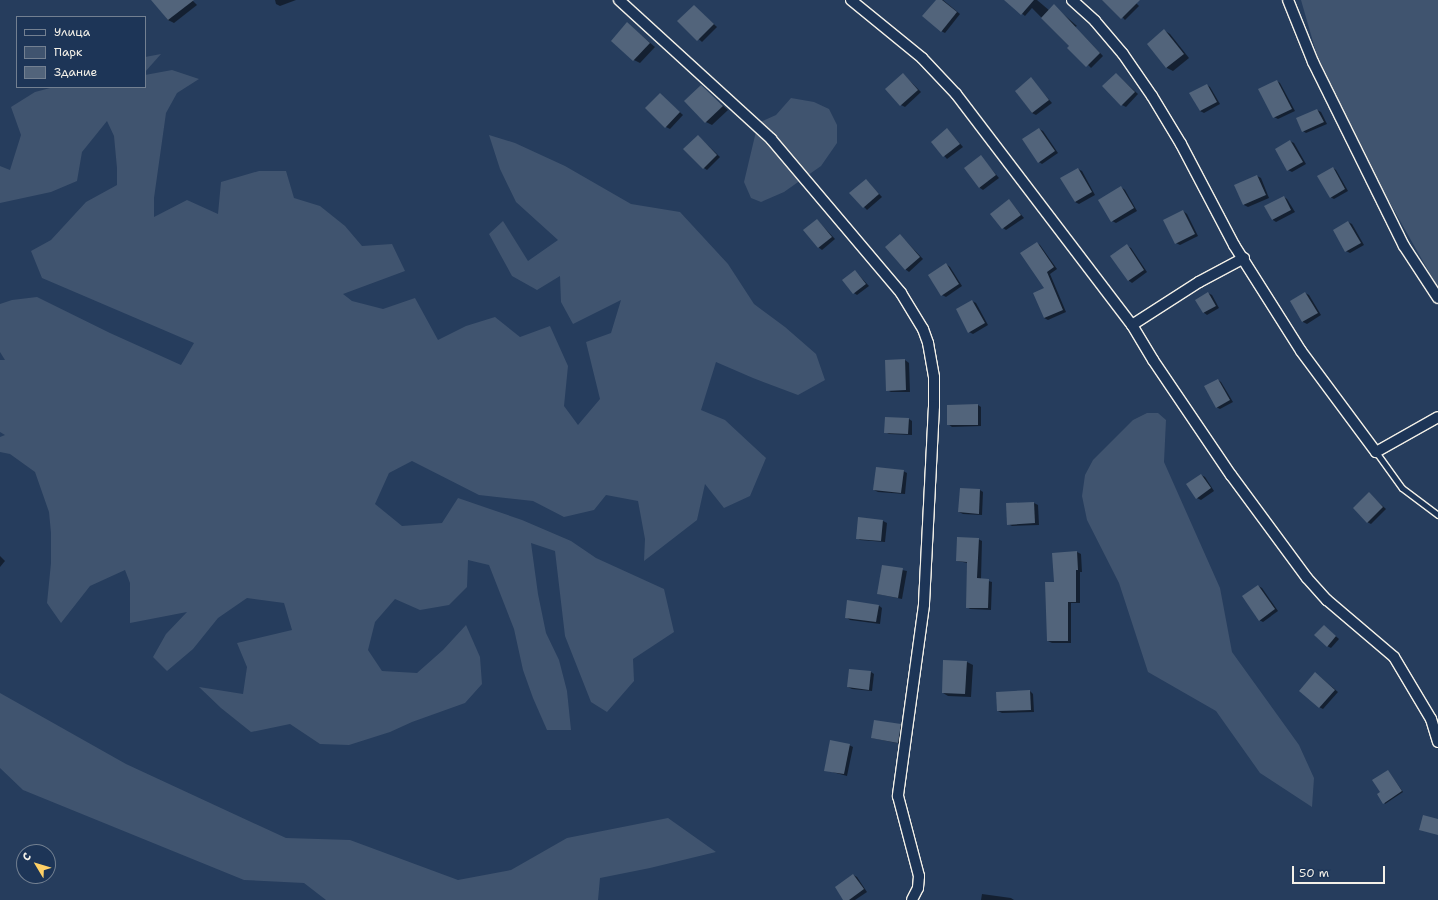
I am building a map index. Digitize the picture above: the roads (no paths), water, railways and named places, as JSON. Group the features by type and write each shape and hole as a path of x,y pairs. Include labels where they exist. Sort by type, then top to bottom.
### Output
{"street":[{"path":"619,0 771,139 901,293 923,329 928,343 934,377 934,406 924,605 898,796 919,876 918,888 912,900"},
{"path":"851,0 922,58 956,94 1132,325 1153,360 1231,475 1307,578 1326,600 1394,657 1431,719 1438,742"},
{"path":"1072,0 1094,21 1123,54 1152,96 1181,144 1234,245 1244,258 1301,351 1376,452 1438,417"},
{"path":"1288,0 1313,62 1404,246 1438,298"},
{"path":"1132,325 1199,282 1244,258"}],"lane":[{"path":"1376,452 1402,488 1438,515"}]}
